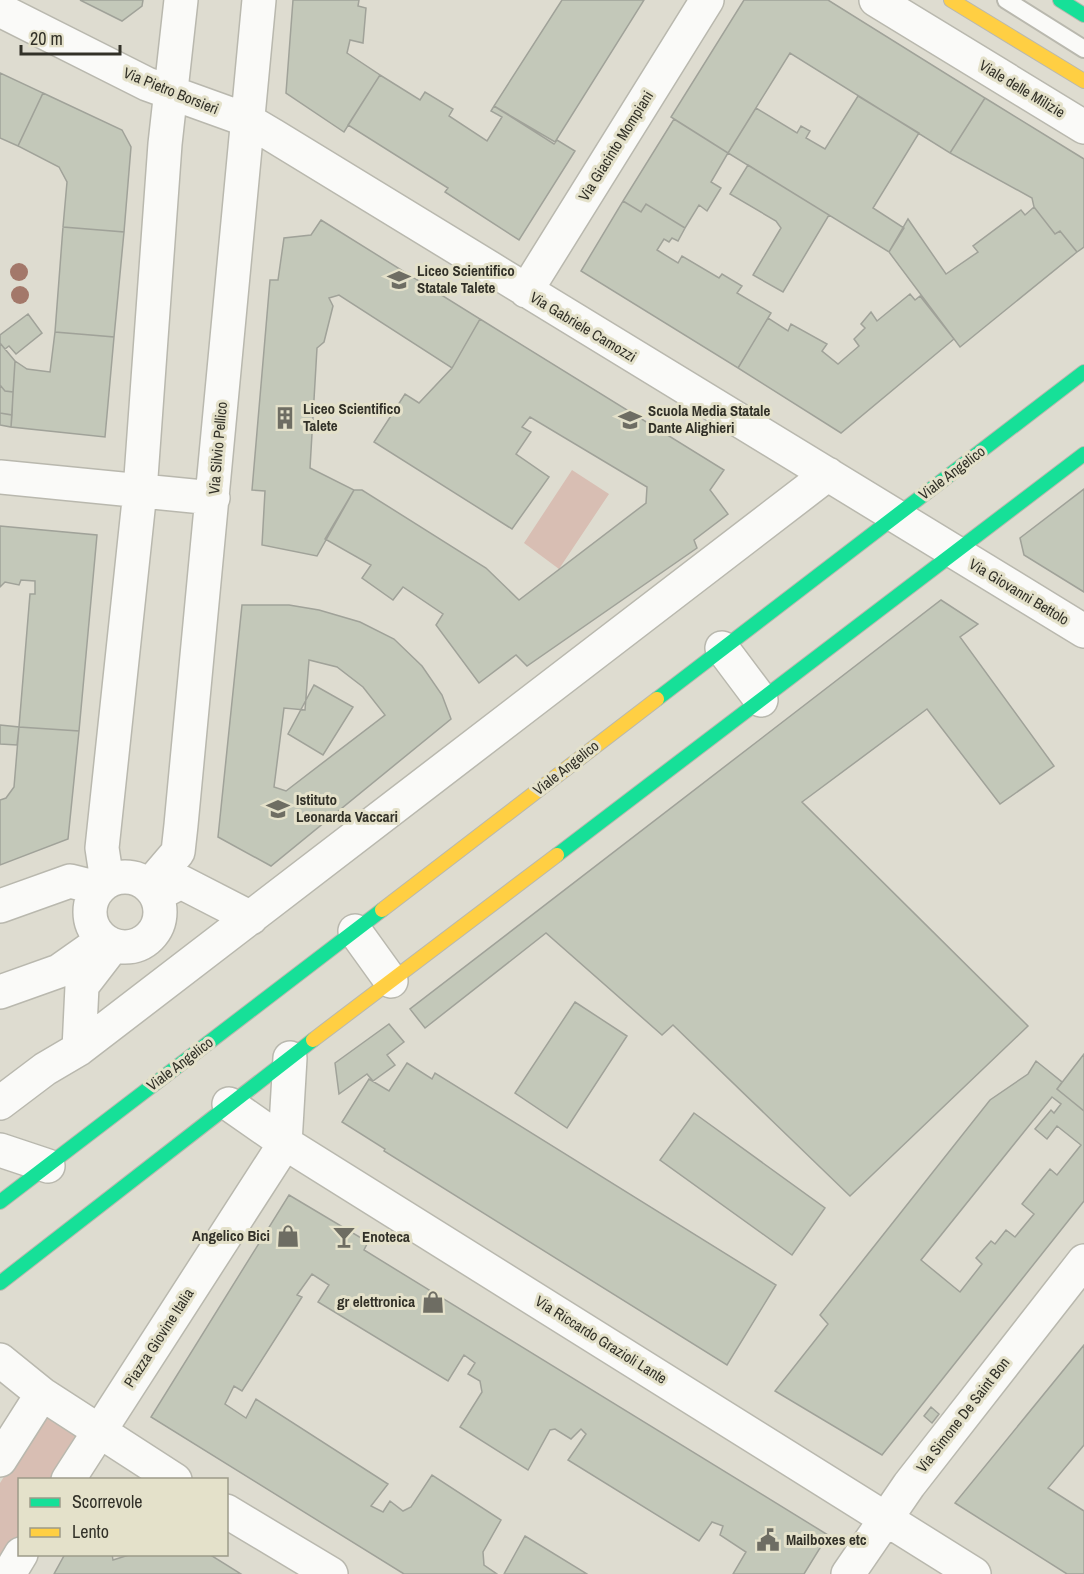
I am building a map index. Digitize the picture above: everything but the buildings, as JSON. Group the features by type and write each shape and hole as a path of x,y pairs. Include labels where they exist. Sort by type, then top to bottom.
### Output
{"street":[{"path":"108,943 90,920 89,909 103,884 102,848 140,491 165,144 181,0"},
{"name":"Via Silvio Pellico","path":"153,891 178,852 259,0"},
{"name":"Via Giacinto Mompiani","path":"526,291 707,0"},
{"name":"Viale delle Milizie","path":"876,0 1084,127"},
{"path":"951,0 993,9 1084,81"},
{"path":"1060,0 1084,15"},
{"path":"959,50 993,9"},
{"name":"Via Pietro Borsieri","path":"0,10 171,94 247,120"},
{"name":"Via Gabriele Camozzi","path":"247,120 895,516"},
{"name":"Viale Angelico","path":"0,1202 1084,372"},
{"path":"0,1283 229,1104 1084,454"},
{"path":"0,1103 45,1069 79,1049 828,474"},
{"path":"0,477 213,498"},
{"name":"Via Giovanni Bettolo","path":"895,516 1084,632"},
{"path":"722,648 761,700"},
{"path":"0,906 70,881 103,884 129,876 153,891 160,906 160,919 147,939 137,945 108,943 59,971 0,992"},
{"path":"153,891 181,882 251,918"},
{"path":"355,931 391,981"},
{"path":"79,1049 82,986 108,943"},
{"path":"285,1143 290,1058"},
{"name":"Via Riccardo Grazioli Lante","path":"229,1104 285,1143 974,1574"},
{"name":"Piazza Giovine Italia","path":"69,1478 285,1143"},
{"path":"0,1150 48,1166"},
{"name":"Via Simone De Saint Bon","path":"848,1574 885,1518 1084,1261"},
{"path":"0,1360 42,1394 173,1478"},
{"path":"0,1460 42,1394"},
{"path":"228,1512 331,1574"},
{"path":"9,1574 20,1556"}],"lane":[{"path":"993,9 1084,49"}],"shaded area":[{"path":"572,470 609,494 559,569 524,543"},
{"path":"44,1414 81,1437 55,1478 18,1478 18,1537 0,1566 0,1483"}],"traffic: fast":[{"path":"1060,0 1084,15"},
{"path":"657,699 1084,372"},
{"path":"557,855 1084,454"},
{"path":"0,1202 382,910"},
{"path":"0,1283 313,1040"}],"traffic: slow":[{"path":"951,0 1084,81"},
{"path":"382,910 657,699"},
{"path":"313,1040 557,855"}],"place":[{"name":"Liceo Scientifico Statale Talete","path":"399,280"},
{"name":"Liceo Scientifico Talete","path":"285,418"},
{"name":"Scuola Media Statale Dante Alighieri","path":"630,420"},
{"name":"Istituto Leonarda Vaccari","path":"278,809"},
{"name":"Angelico Bici","path":"288,1236"},
{"name":"Enoteca","path":"344,1237"},
{"name":"gr elettronica","path":"433,1302"},
{"name":"Mailboxes etc","path":"768,1540"}]}
